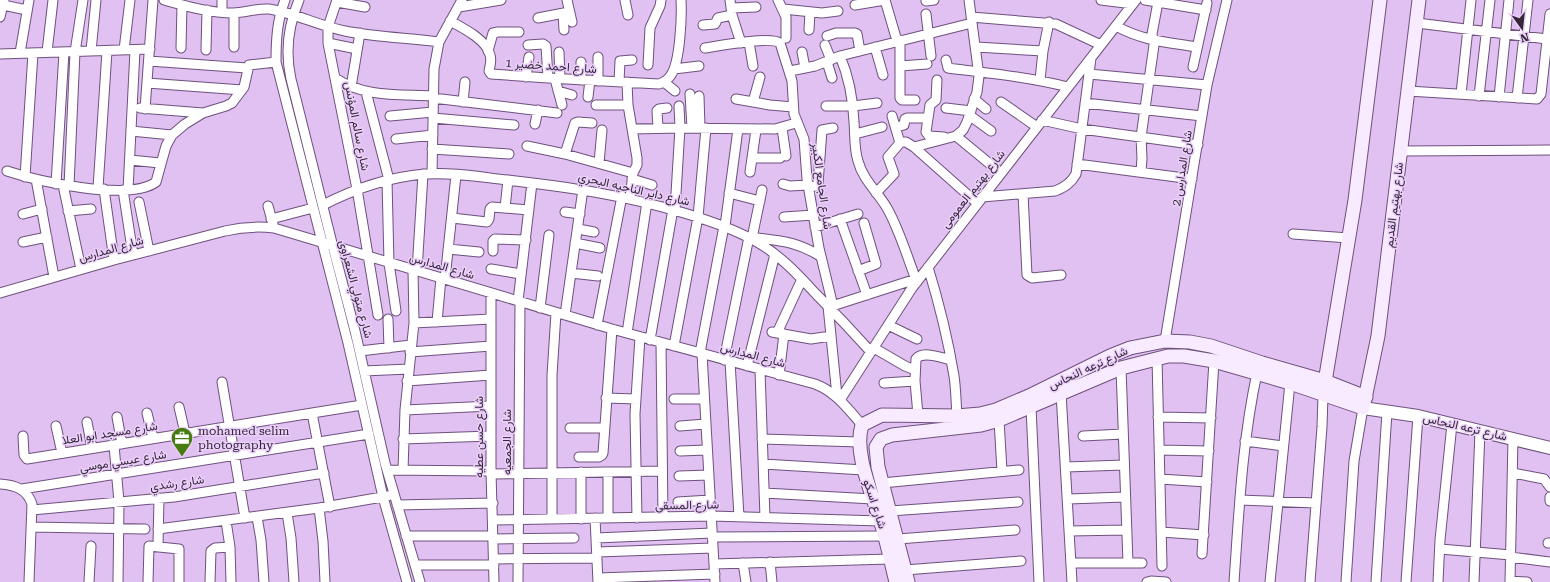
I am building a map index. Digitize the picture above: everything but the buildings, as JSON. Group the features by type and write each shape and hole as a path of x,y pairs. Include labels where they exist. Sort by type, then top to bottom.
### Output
{"main road":[{"path":"1323,394 1349,238 1380,0"},
{"name":"شارع بهتيم القديم","path":"1365,403 1378,336 1419,0"},
{"name":"شارع ترعه النحاس","path":"862,425 882,416 957,416 980,414 996,410 1029,396 1110,356 1130,348 1165,341 1190,342 1211,346 1270,366 1325,381 1365,403"},
{"path":"1130,348 1134,364"},
{"name":"شارع ترعه النحاس","path":"876,447 880,439 892,435 981,425 999,420 1121,368 1157,358 1184,356 1214,361 1323,394 1365,403"},
{"name":"شارع اسكو","path":"862,425 859,433 859,442 864,470 881,521 896,582"},
{"name":"شارع اسكو","path":"876,447 878,467 898,539 906,576"}],"street":[{"path":"20,53 29,0"},
{"path":"47,52 53,0"},
{"path":"63,185 75,52 83,0"},
{"path":"91,51 96,0"},
{"path":"124,50 130,0"},
{"path":"145,109 153,0"},
{"path":"164,0 182,5 193,4 207,10 234,13 259,4 280,12 293,14 328,27 360,33 439,42"},
{"path":"222,0 222,12"},
{"name":"شارع متولي الشعراوى","path":"285,0 280,12 277,28 276,62 323,244 384,497 407,582"},
{"name":"شارع متولي الشعراوى","path":"299,0 293,14 289,30 288,65 332,247 360,351 387,470 420,582"},
{"path":"432,174 434,69 439,42 460,3 501,0"},
{"path":"564,30 567,0"},
{"path":"625,0 628,15"},
{"path":"648,65 650,28 660,6 661,0"},
{"path":"675,91 664,82 669,78 674,69 678,45 682,0"},
{"path":"778,0 786,17 786,38"},
{"path":"856,3 885,0 898,41 900,98 904,100 915,100"},
{"path":"914,147 953,137 963,130 970,113 978,87 979,71 969,0"},
{"path":"1101,0 1134,2"},
{"path":"1146,0 1207,7 1193,67"},
{"name":"شارع المدارس 2","path":"1165,341 1202,116 1227,0"},
{"path":"1461,94 1471,0"},
{"path":"1479,96 1490,0"},
{"path":"1499,97 1509,0"},
{"path":"1517,98 1528,0"},
{"path":"337,1 365,7"},
{"name":"شارع سالم المؤنس","path":"337,1 328,27 328,43 357,189 378,315"},
{"name":"شارع بهتيم العمومى","path":"838,398 873,350 916,280 928,267 1134,2"},
{"path":"1141,172 1141,137 1154,45 1152,34 1158,2"},
{"path":"0,17 4,3 27,10"},
{"path":"182,5 182,48"},
{"path":"703,25 715,24 718,18 731,8 756,7"},
{"path":"731,8 737,30 745,43 752,66"},
{"path":"783,9 822,13 838,11"},
{"path":"206,50 207,10"},
{"path":"538,18 566,12"},
{"path":"566,12 572,22"},
{"path":"809,30 810,12"},
{"path":"234,13 234,47"},
{"path":"900,66 929,60 929,33 926,14"},
{"path":"1408,91 1536,99 1540,95 1550,14"},
{"path":"790,71 972,20 1048,22 1062,26 1101,45"},
{"path":"450,21 475,35 488,50"},
{"path":"1040,80 1048,22"},
{"path":"848,23 849,33"},
{"path":"1417,23 1547,39"},
{"path":"1116,26 1144,39 1197,47"},
{"path":"737,30 747,28"},
{"path":"488,50 493,33 519,32"},
{"path":"351,87 360,33"},
{"path":"830,306 916,280 890,215 860,169 856,151 853,106 848,80 833,60 826,40 836,33 857,34 860,51"},
{"name":"شارع الجامع الكبير","path":"745,43 762,40 779,42 790,71 796,123 801,130 804,139 808,186 820,256 830,286 831,336 838,398"},
{"path":"328,43 357,49"},
{"path":"705,48 745,43"},
{"path":"335,78 351,87 366,92 433,97 538,110 560,109 561,97 554,79 546,46 543,44 528,45"},
{"path":"875,47 883,75"},
{"path":"976,47 1043,51"},
{"path":"0,54 150,49"},
{"path":"133,255 126,190 130,160 135,50"},
{"name":"شارع احمد خضير 1","path":"488,50 491,55 490,73 554,79 653,84 664,82"},
{"path":"107,51 101,189 114,260"},
{"path":"64,52 63,185 81,270"},
{"path":"554,79 559,52"},
{"path":"802,52 805,68"},
{"path":"25,177 33,53"},
{"path":"526,77 529,57"},
{"path":"588,98 590,80 598,57"},
{"path":"900,142 906,142 914,147 980,200 1055,191 1064,188 1074,178 1077,164 1091,58"},
{"path":"597,325 626,197 637,165 620,61 632,60"},
{"path":"832,78 833,60"},
{"path":"946,60 948,68 1040,80 1068,87"},
{"path":"149,61 248,68"},
{"path":"7,171 25,177 63,185 101,189 138,189 154,183 166,146 172,135 186,124 203,114 232,103 242,90 249,65 276,62"},
{"path":"581,62 590,80"},
{"path":"674,69 699,66"},
{"path":"1089,74 1208,85"},
{"path":"753,102 760,77"},
{"path":"937,80 936,101 931,103 930,106 926,130 928,134 953,137 1001,173"},
{"path":"464,102 465,82"},
{"path":"147,83 242,90"},
{"path":"558,91 572,95"},
{"path":"366,92 388,180 389,263 396,311"},
{"path":"674,346 698,217 699,128 694,95"},
{"path":"736,99 770,105 793,107"},
{"path":"974,99 986,109"},
{"path":"1002,102 1040,124 1082,128 1198,145"},
{"path":"826,106 853,106 877,103"},
{"path":"1085,103 1202,116"},
{"path":"596,105 628,105"},
{"path":"650,340 674,210 680,128 679,106"},
{"path":"132,108 203,114"},
{"path":"658,128 657,111 659,109 667,108"},
{"path":"946,108 970,113 990,131"},
{"path":"535,124 538,110"},
{"path":"390,116 433,115 514,125"},
{"path":"876,193 894,176 894,172 888,157 900,145 900,142 892,116"},
{"path":"896,127 904,125 905,119 907,118 928,118"},
{"path":"565,154 575,123 592,124"},
{"path":"632,129 699,128 756,130 782,128 796,123"},
{"path":"855,134 882,127"},
{"path":"752,158 783,157 782,128"},
{"path":"783,184 790,186 817,186 822,130 833,128"},
{"path":"595,518 598,580 715,578 701,354 724,226 738,129"},
{"path":"599,163 602,130"},
{"path":"750,172 756,130"},
{"path":"131,131 172,135"},
{"path":"396,139 433,135"},
{"path":"527,146 599,163 652,185"},
{"path":"432,149 509,154"},
{"path":"1401,151 1550,150"},
{"path":"130,160 160,163"},
{"path":"1077,164 1192,179"},
{"path":"403,470 403,439 414,323 415,271 422,174"},
{"name":"شارع داير الناحيه البحري","path":"323,205 357,189 388,180 422,174 456,175 583,189 647,202 698,217 751,237 775,254 802,279 873,350 915,370"},
{"path":"437,322 448,249 456,175"},
{"path":"36,179 54,277"},
{"path":"505,208 508,180"},
{"name":"شارع الجمعيه","path":"518,582 519,301 532,183"},
{"path":"552,519 552,375 561,314 571,272 583,189"},
{"path":"739,517 727,360 751,237 762,190"},
{"path":"729,193 760,201"},
{"path":"1023,194 1027,275 1032,278 1061,275"},
{"path":"139,202 149,251"},
{"path":"627,333 647,202"},
{"path":"268,206 274,228"},
{"path":"452,218 487,222 489,219 490,209 492,207 529,210"},
{"path":"271,219 313,208"},
{"path":"23,214 42,209"},
{"path":"68,210 91,209"},
{"path":"565,212 580,214"},
{"path":"815,227 858,214"},
{"path":"784,217 814,216"},
{"path":"840,219 867,295"},
{"path":"858,271 876,264 864,223"},
{"name":"شارع المدارس","path":"0,294 114,260 241,227 258,226 274,228 332,247 491,292 640,338 727,360 823,387 838,398 862,425"},
{"path":"578,229 594,232"},
{"path":"1293,234 1349,238"},
{"path":"540,308 549,235"},
{"path":"23,242 47,237"},
{"path":"751,237 780,240 796,244 820,256"},
{"path":"493,251 495,239 526,240"},
{"path":"575,243 600,248"},
{"path":"448,249 479,252"},
{"path":"747,366 775,254"},
{"path":"928,267 937,295 951,360 957,416"},
{"path":"491,269 521,274"},
{"path":"571,272 598,276"},
{"path":"779,375 778,333 802,279"},
{"name":"شارع حسن عطيه","path":"491,292 491,473 494,582"},
{"path":"388,318 389,348"},
{"path":"414,323 491,319"},
{"path":"888,325 917,339"},
{"path":"579,457 599,457 602,455 612,329"},
{"path":"778,333 811,340 831,336"},
{"path":"637,518 636,399 640,338"},
{"path":"661,343 663,517"},
{"path":"360,351 389,348 491,346"},
{"path":"918,415 915,381 916,358 920,355 951,360"},
{"path":"1157,358 1162,566"},
{"path":"1202,554 1214,361"},
{"path":"1121,368 1128,563"},
{"path":"364,371 409,369"},
{"path":"760,370 765,518"},
{"path":"1234,582 1245,441 1257,373"},
{"path":"408,382 491,375"},
{"path":"884,383 915,381"},
{"path":"222,382 245,518"},
{"path":"1270,582 1290,383"},
{"path":"1062,393 1072,582"},
{"path":"1310,582 1322,427 1323,394"},
{"path":"606,398 636,399"},
{"path":"674,399 704,399"},
{"path":"1346,582 1354,461 1365,403"},
{"name":"شارع ترعه النحاس","path":"1365,403 1383,411 1418,416 1550,448"},
{"name":"شارع مسجد ابو العلا","path":"23,436 24,455 27,459 362,405"},
{"path":"405,410 491,406"},
{"path":"179,407 185,433"},
{"path":"1031,407 1039,582"},
{"path":"1376,582 1383,411"},
{"path":"147,413 153,438"},
{"path":"312,413 330,507"},
{"path":"1406,582 1418,416"},
{"path":"1158,417 1211,418"},
{"path":"117,418 119,502 118,582"},
{"path":"999,420 1002,472"},
{"path":"87,422 92,448"},
{"path":"680,426 706,424"},
{"path":"1438,582 1452,424"},
{"path":"56,426 62,453"},
{"path":"570,428 604,428"},
{"path":"1474,582 1480,431"},
{"name":"شارع عيسي موسي","path":"22,489 369,434"},
{"path":"1083,436 1123,434"},
{"path":"403,439 491,436"},
{"path":"1513,438 1510,581 1527,582"},
{"path":"762,439 859,442"},
{"path":"1245,441 1283,446"},
{"path":"680,451 707,450"},
{"path":"1159,450 1209,452"},
{"path":"763,464 864,470"},
{"path":"1066,467 1124,465"},
{"path":"387,470 519,474 662,471"},
{"path":"882,483 1019,470"},
{"path":"581,472 581,519"},
{"path":"608,472 608,518"},
{"name":"شارع رشدي","path":"32,510 159,498 324,473"},
{"path":"1513,473 1544,479 1550,487"},
{"path":"679,476 709,474"},
{"path":"1160,479 1207,482"},
{"path":"0,484 22,489 30,497 32,510 29,582"},
{"path":"764,493 873,499"},
{"path":"158,529 330,507 394,495"},
{"path":"1068,499 1125,497"},
{"path":"148,582 158,529 159,498"},
{"path":"678,502 710,500"},
{"path":"1240,500 1316,503"},
{"path":"890,511 1018,502"},
{"path":"397,505 493,503"},
{"path":"318,508 323,541 325,582"},
{"path":"287,513 291,538 294,582"},
{"name":"شارع المسقى","path":"493,520 711,516 881,521"},
{"path":"256,517 261,540 264,582"},
{"path":"226,521 230,547 231,582"},
{"path":"31,527 145,529"},
{"path":"898,539 1015,530"},
{"path":"1069,531 1126,530"},
{"path":"1161,532 1204,535"},
{"path":"596,538 712,535 885,536"},
{"path":"406,536 519,539 574,538"},
{"path":"89,582 91,546"},
{"path":"154,546 179,549 179,582"},
{"path":"210,582 211,551 215,548 230,547"},
{"path":"415,565 494,562 519,559 713,548"},
{"path":"1440,549 1511,556 1550,562"},
{"path":"714,564 890,559"},
{"path":"906,576 1021,561"},
{"path":"770,562 772,582"},
{"path":"744,563 746,582"},
{"path":"1071,563 1142,563"},
{"path":"1147,582 1166,582"}],"place":[{"name":"mohamed selim photography","path":"182,458"}]}
